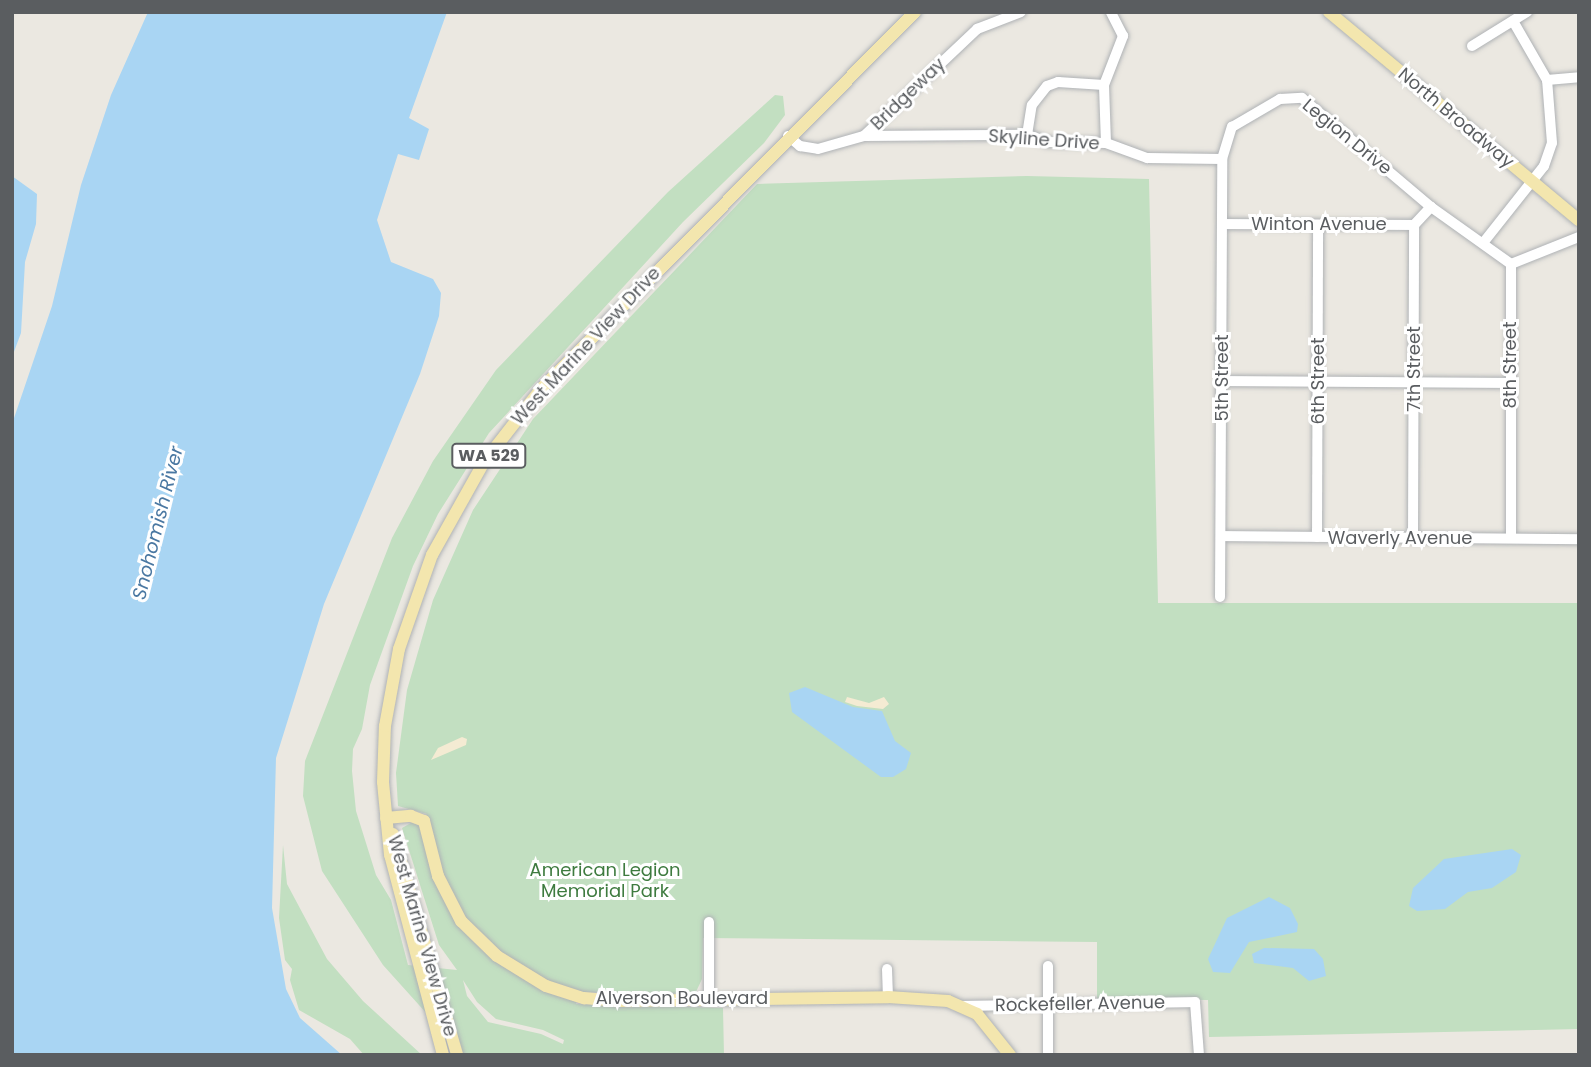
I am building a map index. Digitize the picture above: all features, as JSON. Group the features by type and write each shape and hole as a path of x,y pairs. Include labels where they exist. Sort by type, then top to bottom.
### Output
{"main road":[{"name":"WA 529","path":"788,136 915,12"},
{"name":"North Broadway","path":"1331,13 1579,220"},
{"name":"West Marine View Drive","path":"443,1055 390,855 383,752 399,649 432,555 484,462 541,389 788,136"},
{"name":"Alverson Boulevard","path":"386,818 411,816 424,821 438,876 461,920 488,948 528,977 592,999 888,997 965,1006"},
{"name":"West Marine View Drive","path":"386,818 428,946 457,1055"},
{"path":"965,1006 987,1024 1010,1055"}],"street":[{"name":"Bridgeway","path":"788,136 800,146 818,149 864,136 976,29 1021,12"},
{"path":"1106,143 1104,85 1123,36 1111,12"},
{"path":"1472,46 1527,12"},
{"path":"1483,243 1544,166 1552,143 1547,80 1513,21"},
{"path":"1547,80 1579,77"},
{"path":"1027,135 1032,105 1047,86 1058,82 1104,85"},
{"name":"Legion Drive","path":"1222,159 1227,134 1238,121 1280,99 1302,98 1431,207 1511,264"},
{"name":"Skyline Drive","path":"864,136 1027,135 1047,142 1106,143 1147,158 1222,159"},
{"name":"5th Street","path":"1220,597 1222,159"},
{"path":"1414,225 1431,207"},
{"name":"Winton Avenue","path":"1223,224 1414,225"},
{"name":"6th Street","path":"1317,537 1318,225"},
{"name":"7th Street","path":"1413,538 1414,225"},
{"path":"1511,264 1579,237"},
{"name":"8th Street","path":"1511,264 1511,538"},
{"path":"1223,381 1510,383"},
{"name":"Waverly Avenue","path":"1221,536 1579,539"},
{"path":"709,922 709,999"},
{"path":"1048,965 1048,1055"},
{"path":"887,969 888,997"},
{"name":"Rockefeller Avenue","path":"965,1006 1195,1002 1199,1055"}],"green space":[{"name":"American Legion Memorial Park","path":"775,95 783,96 785,115 764,143 683,222 489,433 438,514 413,566 370,685 362,729 353,749 352,771 356,811 376,875 391,900 408,965 457,970 439,945 402,828 427,814 398,806 396,773 407,690 433,600 473,510 533,419 757,184 1027,176 1149,179 1158,603 1579,603 1579,1029 1209,1037 1208,1000 1097,999 1097,942 703,938 702,979 695,994 579,992 576,1004 723,1008 724,1055 464,1055 383,965 322,871 303,796 305,761 392,538 433,461 496,370 668,192","holes":["463,980 477,1002 496,1019 543,1030 564,1040 563,1044 541,1034 488,1022 467,996"]},
{"path":"283,845 287,884 327,959 363,1001 422,1055 364,1055 350,1039 299,1010 290,980 292,969 285,960 279,918"}],"sand":[{"path":"847,697 869,703 884,697 889,704 883,709 857,706 845,702"},
{"path":"462,737 467,739 466,745 431,760 438,748"}],"water":[{"name":"Snohomish River","path":"148,12 447,12 409,118 429,129 419,160 398,154 377,220 391,262 433,279 441,293 439,316 420,374 324,604 276,758 272,908 286,989 300,1018 342,1055 12,1055 12,424 52,306 81,185 111,95"},
{"path":"12,176 37,194 36,224 25,262 21,333 12,357"},
{"path":"805,687 853,707 882,711 895,741 911,753 906,769 893,777 881,777 792,712 789,693"},
{"path":"1512,849 1521,855 1516,872 1492,888 1468,892 1445,909 1417,911 1409,906 1413,888 1444,859"},
{"path":"1269,897 1290,908 1298,924 1297,932 1249,942 1230,973 1213,972 1208,959 1227,918"},
{"path":"1264,948 1314,949 1323,959 1326,976 1309,981 1293,968 1254,963 1252,954"}]}
